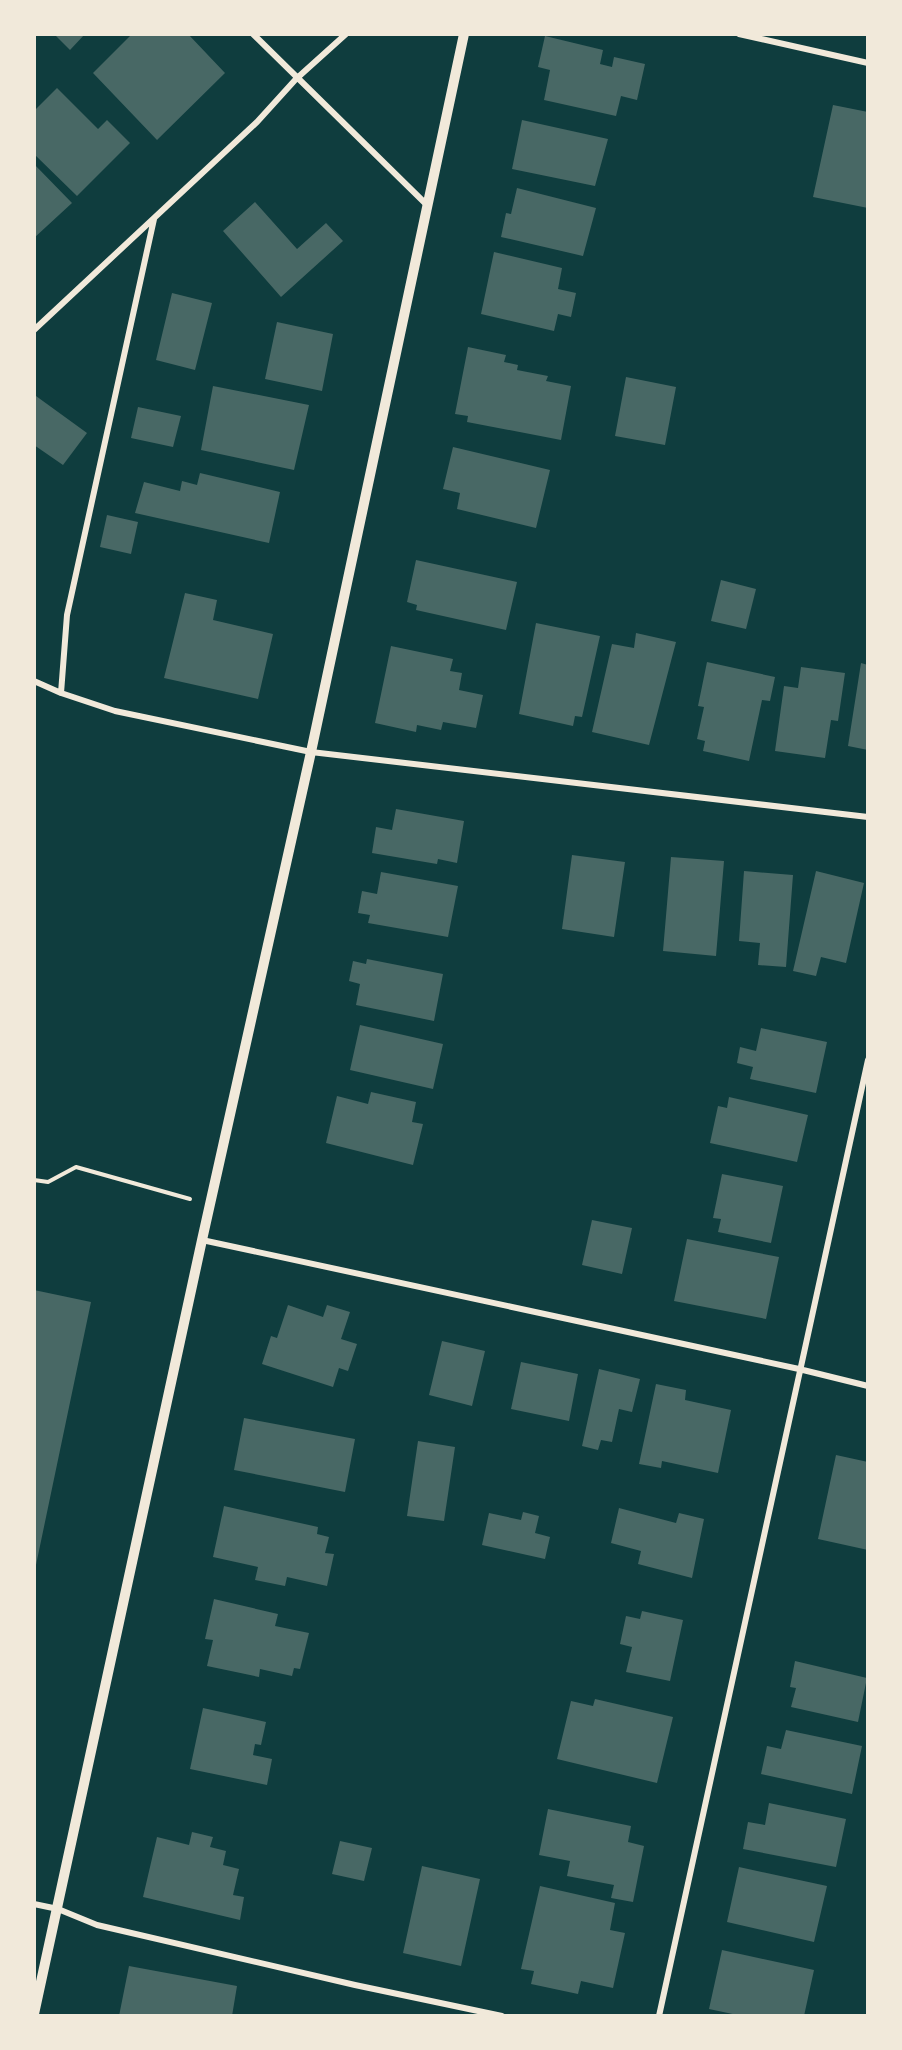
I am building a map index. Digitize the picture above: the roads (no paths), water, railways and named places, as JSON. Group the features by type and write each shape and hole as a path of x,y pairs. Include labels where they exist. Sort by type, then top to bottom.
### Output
{"street":[{"path":"253,34 296,79 429,206"},
{"path":"34,330 257,122 296,79 346,34"},
{"path":"34,2014 202,1239 311,752 464,34"},
{"path":"739,34 867,63"},
{"path":"61,693 67,615 154,219"},
{"path":"34,681 61,693 115,711 311,752 867,817"},
{"path":"659,2016 867,1060"},
{"path":"202,1239 800,1369 867,1386"},
{"path":"34,1904 58,1909 108,1927 355,1985 502,2016"}]}
